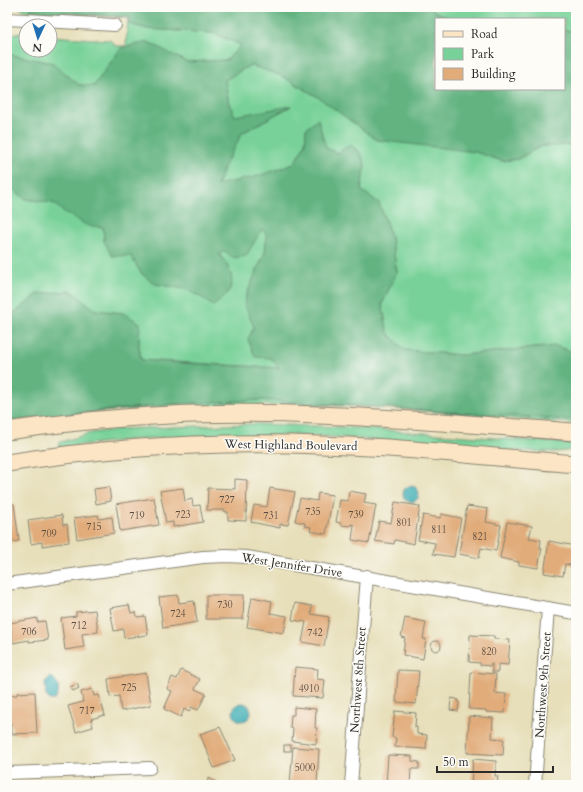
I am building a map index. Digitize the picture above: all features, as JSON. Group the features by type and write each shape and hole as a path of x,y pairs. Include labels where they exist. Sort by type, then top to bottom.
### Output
{"main road":[{"path":"7,431 132,417 195,414 316,414 576,432"},
{"name":"West Highland Boulevard","path":"7,463 58,455 139,447 225,444 329,445 576,464"}],"street":[{"path":"7,19 115,25"},
{"name":"West Jennifer Drive","path":"7,584 203,557 247,557 367,576 576,613"},
{"name":"Northwest 8th Street","path":"351,785 367,576"},
{"name":"Northwest 9th Street","path":"535,785 548,608"},
{"path":"7,773 150,768"}],"green space":[{"path":"19,7 30,7 32,11 129,17 130,24 148,29 213,33 241,45 227,60 187,62 148,42 121,48 94,86 79,85 53,63 27,58 58,58 58,37 109,40 113,42 115,46 126,46 128,18 28,11 22,10"},
{"path":"30,7 431,7 434,11 449,18 435,18 435,90 565,90 565,30 576,31 576,145 541,146 518,159 503,161 475,152 377,140 318,97 282,76 250,65 225,80 229,104 235,116 291,106 242,133 226,163 217,185 255,177 294,164 305,144 306,129 318,119 326,148 338,153 350,145 361,153 365,165 361,190 379,203 391,237 397,272 382,304 388,333 405,350 461,355 556,346 576,353 576,420 262,400 175,404 69,414 7,422 7,314 16,312 38,294 72,291 95,310 123,313 140,323 139,346 141,360 279,368 271,358 255,357 248,339 254,327 245,306 246,296 265,252 267,235 262,229 246,256 233,258 225,251 219,254 226,263 232,280 230,290 213,306 201,297 185,289 155,284 141,273 131,256 112,256 104,241 103,227 88,226 64,212 53,203 25,199 7,184 7,54 18,56 18,58 27,58 53,63 79,85 94,86 121,48 148,42 187,62 227,60 241,45 213,33 148,29 129,24 129,17 31,11"},
{"path":"431,7 576,7 576,31 565,30 565,18 449,18 434,11"},
{"path":"7,33 18,34 18,56 7,54"},
{"path":"250,65 282,76 318,97 503,161 518,159 541,146 576,145 576,353 556,346 461,355 405,350 388,333 382,304 397,272 391,237 379,203 361,190 365,165 361,153 350,145 338,153 326,148 306,129 305,144 294,164 255,177 217,185 226,163 242,133 289,107 235,117 229,104 225,80"},
{"path":"7,184 25,199 53,203 64,212 103,227 104,241 131,256 141,273 155,284 185,289 213,305 228,267 219,254 262,228 267,235 265,252 246,296 245,306 271,358 279,368 141,360 139,346 123,313 95,310 72,291 38,294 16,312 7,314"},
{"path":"262,400 576,420 576,424 396,409 302,405 175,407 91,413 7,422 69,414 175,404"},
{"path":"255,424 343,427 576,444 576,450 555,452 523,451 322,436 243,435 151,438 59,447 58,443 91,433 120,429"}],"water":[{"path":"408,486 414,486 419,491 417,500 414,502 408,502 403,497 403,491"},
{"path":"50,677 55,680 58,687 58,694 55,700 50,700 46,696 45,682"},
{"path":"242,703 248,706 251,712 248,718 242,721 236,718 233,712 236,706"}],"building":[{"path":"235,479 247,480 246,521 228,520 228,512 225,512 225,510 207,510 208,488 235,489"},
{"path":"109,487 111,501 96,504 94,489"},
{"path":"183,488 185,501 192,499 193,506 200,505 203,522 173,527 173,522 166,523 160,491"},
{"path":"270,488 295,492 288,525 280,524 280,528 251,522 254,505 267,507"},
{"path":"349,491 366,494 364,503 376,505 369,543 352,540 354,525 341,525 341,523 336,522 340,500 348,501"},
{"path":"318,493 333,495 326,534 310,531 311,527 304,526 305,523 295,521 300,498 317,501"},
{"path":"154,498 159,525 120,531 116,504"},
{"path":"395,502 420,506 414,544 395,540 394,544 375,541 379,521 391,523"},
{"path":"7,504 14,504 19,541 7,543"},
{"path":"467,506 488,509 486,522 501,525 496,551 481,548 479,558 459,554"},
{"path":"441,514 461,518 454,557 433,554 435,543 418,540 423,515 440,518"},
{"path":"62,515 63,525 67,524 69,542 42,546 42,542 31,544 28,520"},
{"path":"98,515 99,519 112,517 114,533 77,539 74,518"},
{"path":"507,522 532,526 529,538 541,540 540,548 542,548 538,568 519,565 519,562 500,558"},
{"path":"549,541 576,546 576,566 565,564 563,576 544,573"},
{"path":"178,595 179,603 194,601 197,622 163,628 159,597"},
{"path":"206,595 244,595 243,619 206,619"},
{"path":"252,597 272,601 270,613 287,616 284,633 247,627"},
{"path":"295,603 312,606 311,614 329,617 324,646 302,642 306,622 292,620"},
{"path":"129,605 131,613 136,612 137,617 145,616 148,635 124,638 123,629 114,631 110,608"},
{"path":"95,610 98,632 82,634 84,647 65,650 61,618 76,616 76,612"},
{"path":"37,618 37,622 45,621 48,640 29,642 29,640 13,643 10,623"},
{"path":"405,618 426,622 423,639 426,639 423,659 403,655 405,638 401,637"},
{"path":"470,635 494,636 494,639 510,640 508,665 498,664 498,672 492,672 492,664 491,666 469,662"},
{"path":"434,641 438,641 440,642 440,650 434,651 431,648 431,644"},
{"path":"295,667 318,669 317,679 325,680 323,698 293,696"},
{"path":"181,670 200,679 195,689 206,694 198,710 191,707 189,712 184,709 181,717 164,709 172,691 167,689 172,677 177,679"},
{"path":"398,670 419,671 416,704 396,702"},
{"path":"471,672 496,674 495,693 506,694 505,713 469,709"},
{"path":"146,673 151,705 121,711 119,696 110,697 108,679"},
{"path":"77,684 79,688 73,691 70,687"},
{"path":"92,689 94,696 99,695 105,715 91,719 93,727 76,732 68,706 83,702 81,692"},
{"path":"35,692 37,733 12,734 12,724 7,725 7,696 17,695 17,693"},
{"path":"451,698 457,699 459,703 458,711 450,710"},
{"path":"294,707 316,709 316,744 292,741 293,728 290,728 291,715 294,715"},
{"path":"395,711 416,713 415,727 417,727 417,734 427,735 426,749 395,747 396,738 392,737"},
{"path":"469,716 493,718 492,738 504,739 503,755 467,753"},
{"path":"220,727 235,760 214,768 200,734"},
{"path":"284,745 291,745 291,751 284,751"},
{"path":"293,747 319,749 317,785 290,785"},
{"path":"388,755 412,756 412,761 419,762 419,769 411,769 410,785 386,785"},
{"path":"473,759 496,761 495,776 498,776 497,785 471,785"},
{"path":"209,778 222,785 205,785"}]}
